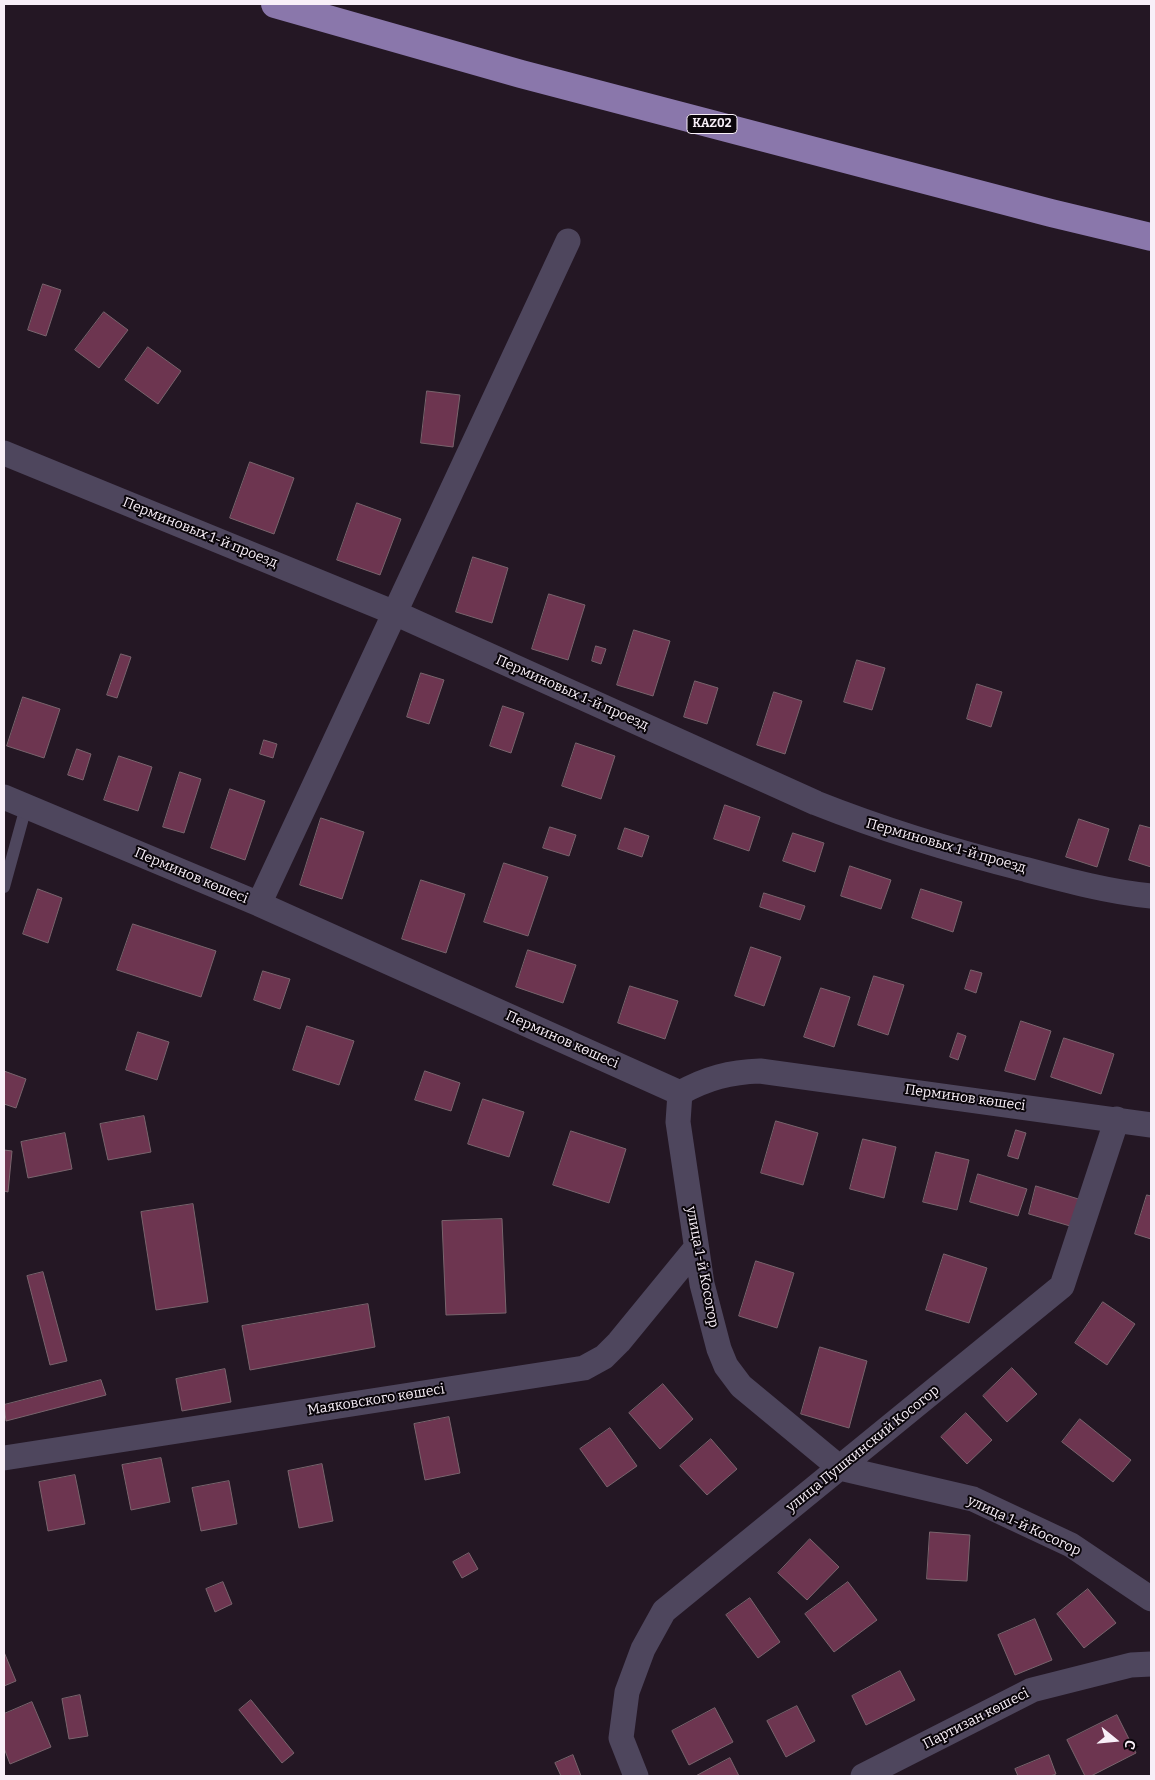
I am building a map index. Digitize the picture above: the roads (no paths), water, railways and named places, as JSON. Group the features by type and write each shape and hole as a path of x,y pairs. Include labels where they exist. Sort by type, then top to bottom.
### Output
{"highway":[{"name":"KAZ02","path":"275,4 521,74 1051,214 1151,237"}],"street":[{"path":"259,904 568,242"},
{"name":"Перминовых 1-й проезд","path":"4,453 395,613 816,803 866,823 947,849 1058,878 1151,896"},
{"name":"Перминов көшесі","path":"15,802 259,904 680,1093 712,1077 737,1071 760,1071 1151,1125"},
{"name":"улица 1-й Косогор","path":"680,1093 678,1122 696,1248 709,1318 726,1366 741,1386 840,1468 973,1499 1071,1546 1151,1599"},
{"name":"улица Пушкинский Косогор","path":"636,1776 621,1738 627,1692 643,1649 664,1611 1062,1286 1117,1119"},
{"name":"Маяковского көшесі","path":"4,1458 584,1368 604,1357 619,1342 696,1248"},
{"name":"Партизан көшесі","path":"863,1776 1032,1690 1131,1665 1151,1664"}],"lane":[{"path":"4,887 15,802"}]}
